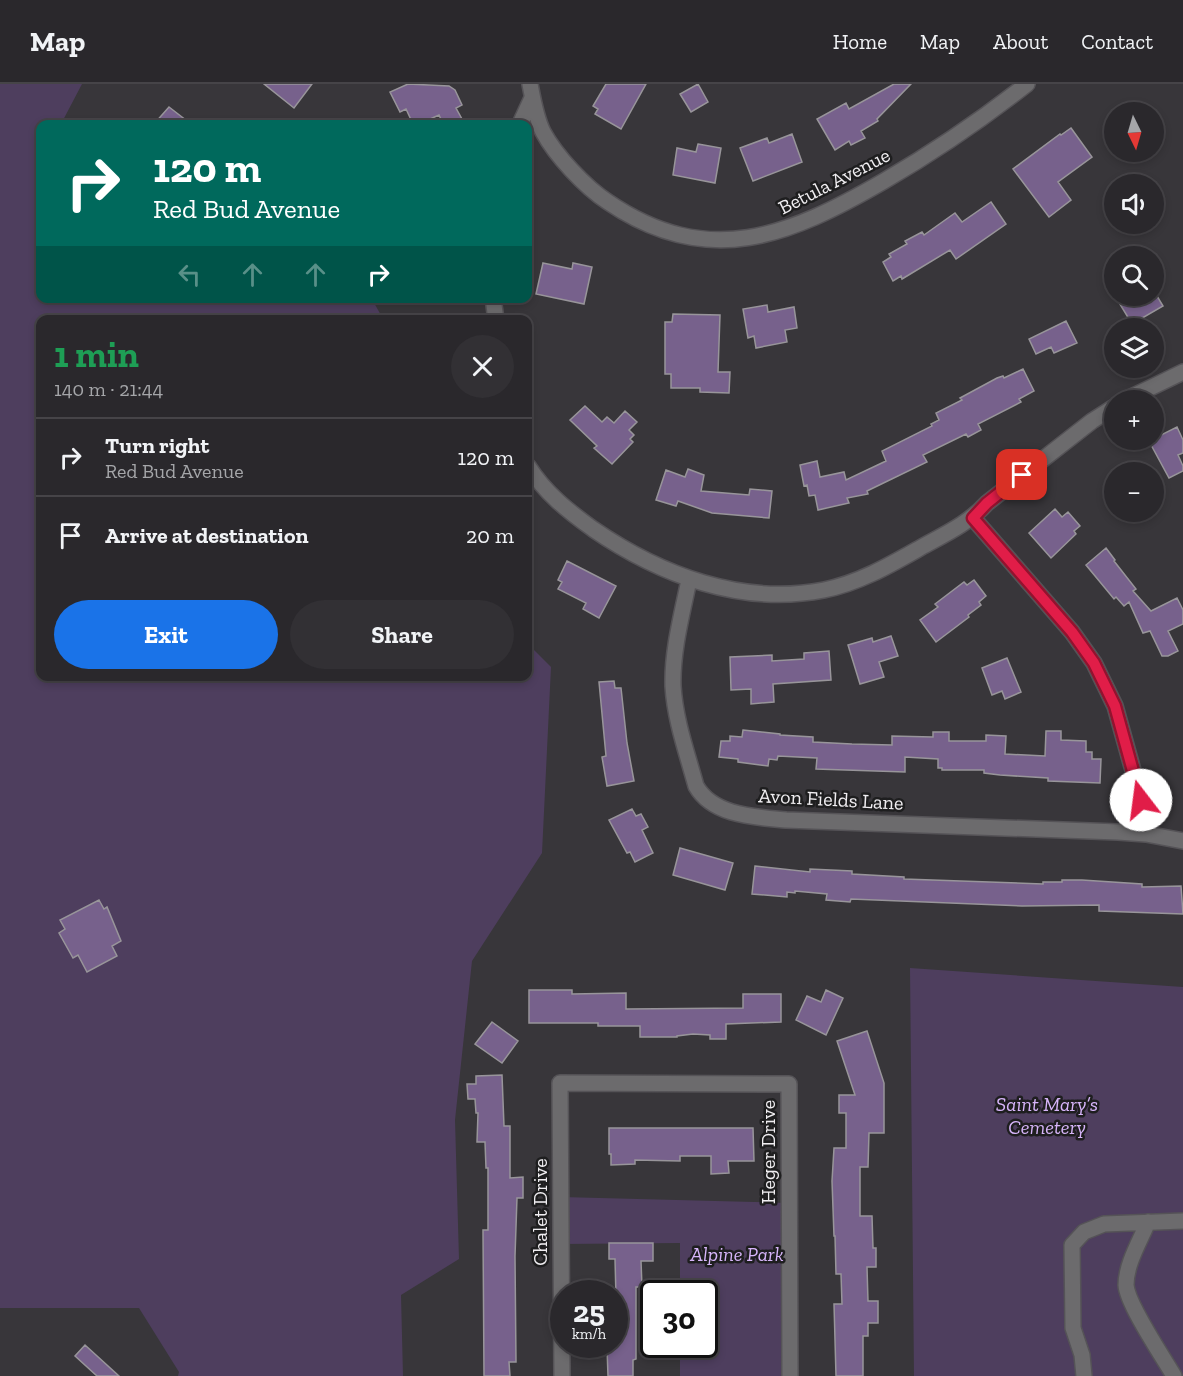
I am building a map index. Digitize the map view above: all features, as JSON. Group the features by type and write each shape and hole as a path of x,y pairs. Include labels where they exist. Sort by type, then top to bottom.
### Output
{"street":[{"name":"Betula Avenue","path":"531,91 543,132 577,176 600,198 622,213 655,227 698,238 724,240 751,238 802,224 865,192 925,157 983,118 1027,84"},
{"path":"521,120 531,91"},
{"path":"1146,390 1183,372"},
{"path":"532,472 550,496 606,538 649,563 689,580 743,591 770,594 798,593 826,590 852,582 888,566 973,518 987,503 1104,413"},
{"path":"973,518 1072,632 1094,663 1115,706 1141,800 1146,834"},
{"name":"Avon Fields Lane","path":"689,580 674,660 673,686 676,713 696,786 702,796 712,804 749,816 786,820 1146,834 1183,841"},
{"name":"Chalet Drive","path":"560,1083 562,1376"},
{"name":"Heger Drive","path":"560,1083 789,1084 790,1376"},
{"path":"1084,1376 1082,1355 1073,1328 1072,1245 1084,1232 1104,1224 1183,1221"},
{"path":"1148,1222 1131,1261 1126,1285 1135,1310 1174,1376"}],"green space":[{"path":"0,84 82,84 63,120 36,120 36,303 374,303 381,315 36,315 36,681 532,681 532,648 551,667 542,853 472,961 455,1120 459,1259 401,1295 403,1376 178,1376 179,1372 139,1308 0,1308"},
{"name":"Saint Mary’s Cemetery","path":"910,968 1183,987 1183,1376 914,1376"},
{"name":"Alpine Park","path":"561,1197 789,1203 790,1376 680,1376 680,1358 718,1358 718,1280 680,1280 680,1243 561,1244"}],"building":[{"path":"264,84 312,84 294,108"},
{"path":"408,84 449,86 455,90 462,105 456,108 462,119 441,120 439,115 428,120 411,120 406,109 400,112 390,92"},
{"path":"606,84 646,84 621,129 595,114 598,109 593,106"},
{"path":"698,84 708,102 691,112 680,94"},
{"path":"894,84 911,84 877,119 878,121 861,131 865,138 851,145 849,141 835,150 817,119 846,103 849,109"},
{"path":"169,107 186,120 158,120"},
{"path":"1071,128 1092,157 1058,182 1071,200 1049,217 1013,169"},
{"path":"792,134 802,162 753,181 740,148 767,138 769,143"},
{"path":"698,144 721,148 715,183 673,175 677,148 696,152"},
{"path":"991,202 1006,224 956,259 950,250 902,279 901,276 893,281 883,262 891,257 889,254 907,244 905,241 922,232 924,235 955,213 962,222"},
{"path":"543,263 572,269 573,263 592,267 584,304 536,294"},
{"path":"767,305 768,312 794,307 797,328 785,330 787,342 756,348 754,336 748,338 743,309"},
{"path":"1121,306 1163,306 1142,318 1128,318"},
{"path":"673,314 720,315 718,372 730,372 729,393 700,392 700,388 671,388 671,374 665,374 665,322 672,322"},
{"path":"1066,321 1077,343 1054,353 1051,347 1036,354 1029,339"},
{"path":"1023,369 1034,391 1019,399 1021,402 978,424 981,430 968,437 966,434 923,455 927,462 867,491 868,494 847,498 849,503 818,510 815,495 809,496 807,485 804,486 800,465 817,461 820,477 844,472 846,480 886,461 882,451 932,426 931,424 939,420 936,413 997,378 1003,376 1004,378"},
{"path":"585,406 602,422 607,417 614,423 625,411 637,422 629,430 634,435 630,439 633,442 612,464 594,448 597,446 570,420"},
{"path":"1177,427 1183,440 1183,453 1178,455 1183,471 1169,478 1164,469 1164,462 1160,462 1154,450 1164,450 1164,434"},
{"path":"688,469 704,475 701,491 749,495 750,489 772,491 769,518 712,513 678,501 676,506 656,500 666,470 685,477"},
{"path":"1055,509 1062,517 1068,512 1080,526 1074,531 1076,534 1051,558 1029,533"},
{"path":"1106,548 1136,589 1133,591 1151,611 1177,598 1183,610 1183,624 1168,631 1178,651 1162,656 1150,631 1143,633 1129,602 1124,606 1116,597 1114,599 1086,565"},
{"path":"567,561 616,586 599,618 583,609 586,603 558,589 562,582 558,580"},
{"path":"974,580 986,596 979,602 981,605 936,642 920,620 938,607 935,604 964,582 967,585"},
{"path":"891,636 898,656 879,662 884,677 860,684 848,645 872,638 873,642"},
{"path":"829,651 831,680 773,684 774,702 751,704 751,689 731,690 730,657 772,655 772,661 804,659 804,653"},
{"path":"1007,658 1021,692 1005,699 1002,691 992,695 982,668"},
{"path":"614,681 615,688 621,688 634,781 607,786 602,757 606,756 599,682"},
{"path":"743,730 813,737 813,742 892,745 892,736 933,737 933,732 949,732 949,741 986,741 986,735 1006,736 1005,754 1045,756 1046,731 1061,731 1061,740 1086,741 1086,752 1092,752 1092,759 1101,759 1100,783 1048,781 1048,778 984,773 984,770 942,770 938,768 938,759 905,757 905,772 816,769 817,758 778,756 777,760 769,759 768,766 719,757 721,741 730,741 730,736 742,737"},
{"path":"632,809 636,816 641,814 648,827 642,830 653,853 635,862 630,852 627,853 609,820"},
{"path":"680,848 733,863 725,890 673,875"},
{"path":"755,866 810,872 810,869 852,871 852,874 904,877 904,879 1043,884 1043,882 1062,882 1062,880 1082,880 1142,884 1142,887 1181,886 1183,914 1099,911 1099,905 1022,906 851,899 850,902 826,900 827,894 795,891 795,893 787,892 787,897 752,894"},
{"path":"99,900 104,909 107,907 121,941 112,946 117,956 87,972 78,955 73,958 59,933 65,929 60,920"},
{"path":"529,990 572,990 572,994 626,993 626,1009 743,1008 743,994 781,994 781,1022 726,1024 726,1039 710,1039 710,1035 693,1034 677,1037 640,1037 640,1026 598,1026 598,1023 529,1023"},
{"path":"826,990 843,998 826,1035 796,1020 807,996 821,1002"},
{"path":"492,1022 518,1041 502,1063 475,1044"},
{"path":"867,1031 884,1083 884,1133 869,1133 868,1167 860,1167 860,1216 872,1216 873,1248 876,1248 876,1267 867,1267 868,1301 878,1301 878,1323 868,1323 868,1336 863,1336 863,1376 836,1376 834,1304 842,1304 841,1274 836,1274 834,1236 832,1181 834,1148 846,1148 846,1113 839,1113 839,1095 855,1095 837,1041"},
{"path":"502,1075 504,1126 510,1126 510,1178 523,1177 523,1198 517,1198 516,1362 509,1362 510,1376 484,1376 483,1230 488,1230 488,1168 486,1168 485,1142 477,1142 478,1113 476,1113 475,1099 468,1099 467,1084 476,1084 476,1076"},
{"path":"609,1128 753,1128 754,1161 728,1161 729,1173 711,1174 711,1156 680,1156 680,1161 635,1160 635,1164 611,1165"},
{"path":"609,1243 653,1243 653,1261 641,1261 642,1280 640,1287 636,1287 636,1359 633,1360 633,1376 608,1376 607,1358 628,1358 628,1280 616,1280 615,1259 609,1259"},
{"path":"85,1345 119,1376 97,1376 75,1356"}],"route":[{"path":"1022,475 987,503 973,518 1072,632 1094,663 1115,706 1141,800"}]}
